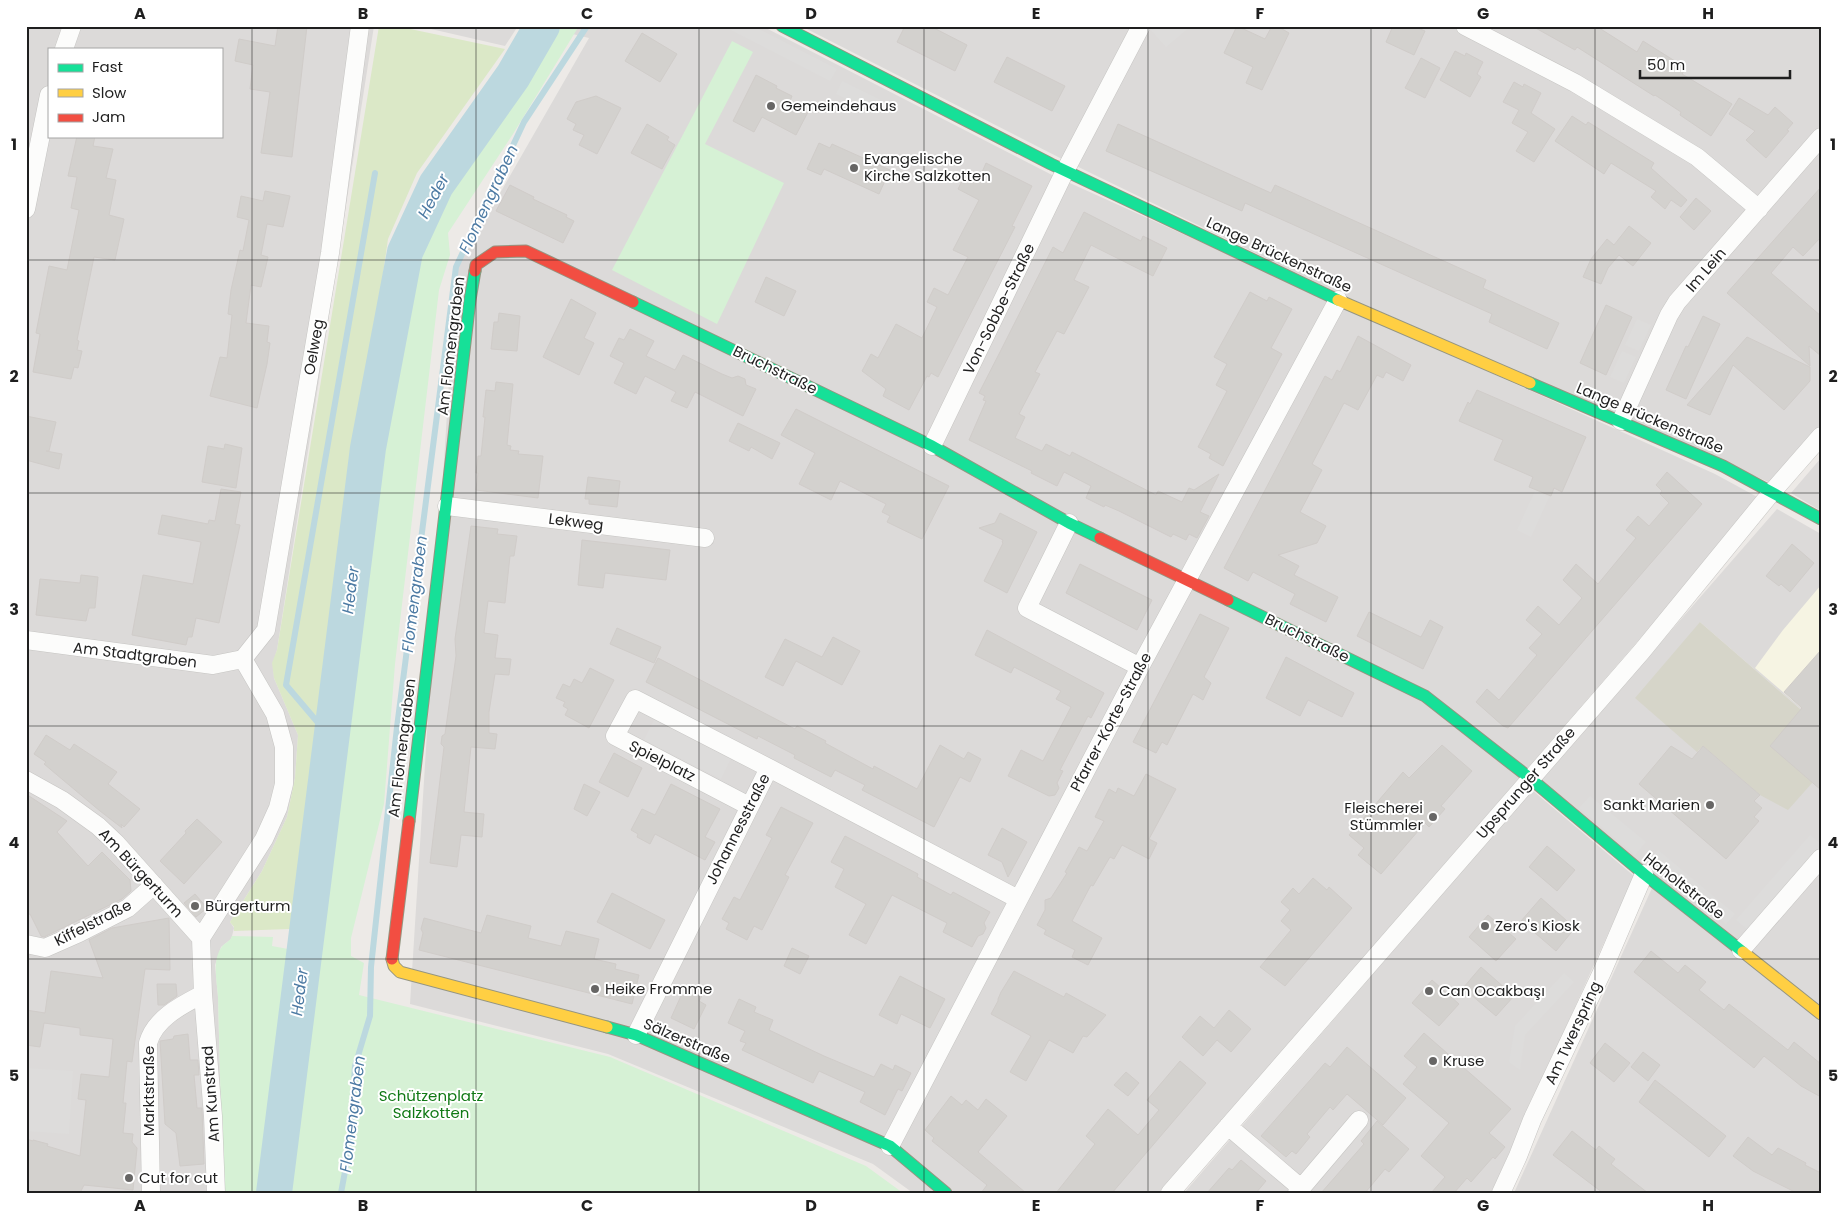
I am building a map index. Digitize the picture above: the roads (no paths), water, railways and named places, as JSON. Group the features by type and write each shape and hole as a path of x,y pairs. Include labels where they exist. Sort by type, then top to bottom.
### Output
{"street":[{"path":"64,48 72,26"},
{"name":"Oelweg","path":"243,659 266,630 330,252 360,26"},
{"name":"Lange Brückenstraße","path":"782,26 1065,170 1338,300 1723,466 1821,519"},
{"name":"Von-Sobbe-Straße","path":"932,446 1065,170 1142,26"},
{"path":"1465,26 1576,83 1697,157 1759,209"},
{"path":"26,209 48,100"},
{"name":"Im Lein","path":"1621,421 1669,315 1677,302 1821,137"},
{"name":"Bruchstraße","path":"476,265 495,252 526,251 932,446 1069,523 1188,579 1425,696 1531,779"},
{"name":"Am Flomengraben","path":"394,966 392,959 470,300 476,265"},
{"name":"Pfarrer-Korte-Straße","path":"890,1146 1140,667 1338,300"},
{"name":"Upsprunger Straße","path":"1170,1193 1642,651 1772,492 1821,436"},
{"name":"Lekweg","path":"447,506 705,538"},
{"path":"1069,523 1027,608 1140,667"},
{"name":"Am Stadtgraben","path":"26,640 213,665 243,659"},
{"path":"203,994 201,938 264,839 278,808 284,784 284,747 275,714 243,659"},
{"name":"Spielplatz","path":"749,806 614,736 635,699 768,768"},
{"name":"Johannesstraße","path":"636,1035 768,768 1018,899"},
{"name":"Haholtstraße","path":"1531,779 1644,874 1821,1014"},
{"name":"Am Bürgerturm","path":"26,780 62,800 98,826 116,843 201,938"},
{"path":"1742,950 1821,858"},
{"name":"Am Twerspring","path":"1501,1193 1532,1120 1602,972 1644,874"},
{"name":"Kiffelstraße","path":"26,944 45,948 79,933 128,908 154,885"},
{"name":"Sälzerstraße","path":"394,966 400,972 636,1035 890,1146 946,1193"},
{"name":"Marktstraße","path":"151,1193 148,1043 150,1034 161,1021 184,1004 203,994"},
{"name":"Am Kunstrad","path":"203,994 213,1116 216,1193"},
{"path":"1228,1126 1299,1190 1359,1120"}],"waterway":[{"name":"Heder","path":"274,1193 368,448 405,252 436,185 513,76 542,26"},
{"name":"Flomengraben","path":"341,1193 349,1150 355,1066 370,1016 371,967 397,727 456,267 524,122 587,26"},
{"path":"331,738 286,685 375,173"}],"place":[{"name":"Gemeindehaus","path":"771,106"},
{"name":"Evangelische Kirche Salzkotten","path":"854,168"},
{"name":"Sankt Marien","path":"1710,805"},
{"name":"Fleischerei Stümmler","path":"1433,817"},
{"name":"Bürgerturm","path":"195,906"},
{"name":"Zero's Kiosk","path":"1485,926"},
{"name":"Heike Fromme","path":"595,989"},
{"name":"Can Ocakbaşı","path":"1429,991"},
{"name":"Kruse","path":"1433,1061"},
{"name":"Cut for cut","path":"129,1178"}],"park label":[{"name":"Schützenplatz Salzkotten","path":"431,1104"}]}
